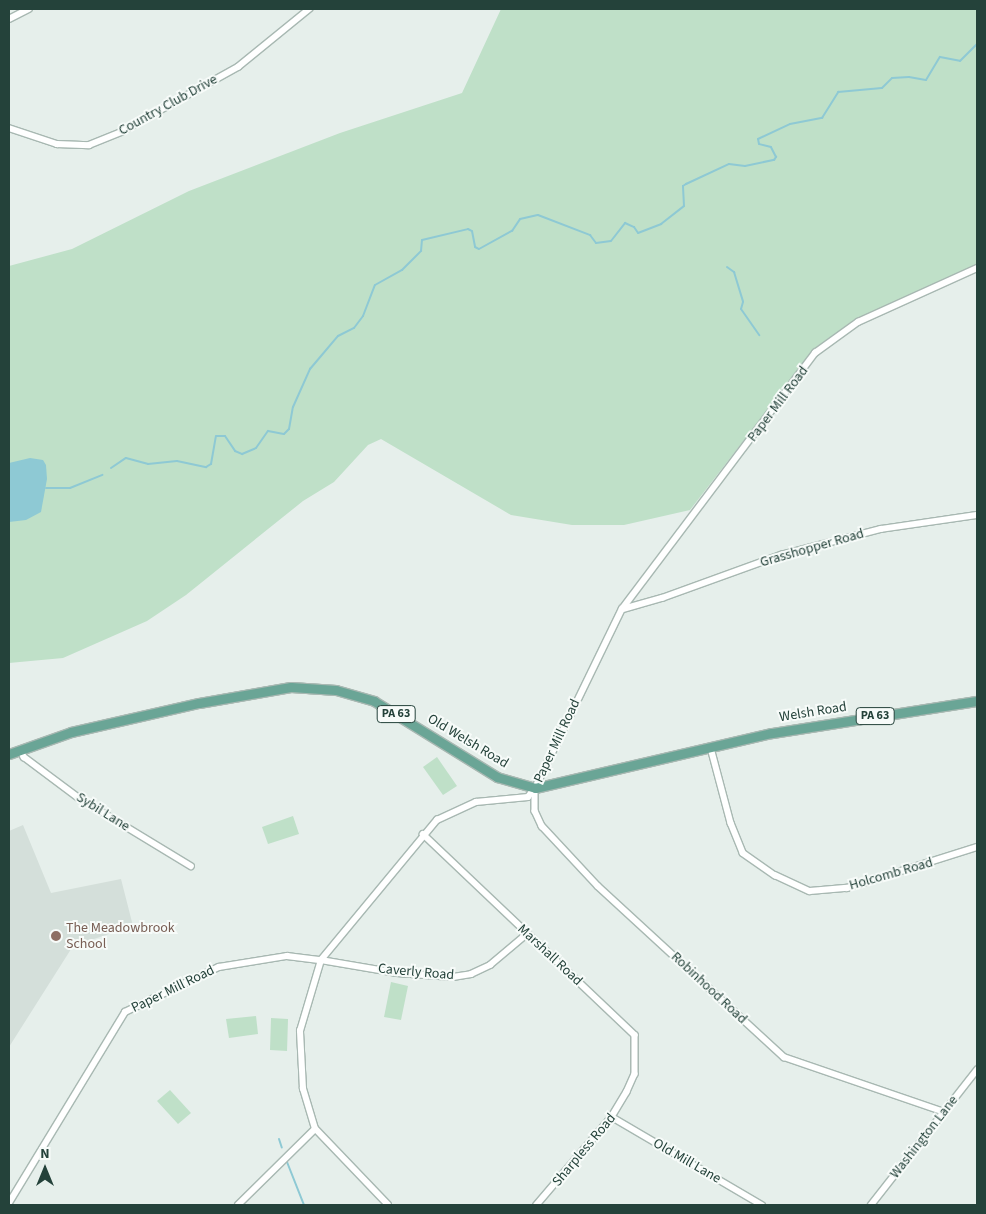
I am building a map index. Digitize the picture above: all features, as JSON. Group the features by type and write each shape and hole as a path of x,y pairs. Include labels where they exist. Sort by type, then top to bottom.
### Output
{"main road":[{"name":"Old Welsh Road","path":"9,754 71,732 199,702 291,687 336,690 374,701 497,777 535,788 772,733"},
{"name":"Welsh Road","path":"772,733 977,700"}],"street":[{"path":"9,18 29,9"},
{"name":"Country Club Drive","path":"9,128 57,144 89,145 121,132 238,67 309,9"},
{"name":"Paper Mill Road","path":"9,1203 125,1012 184,981 219,967 286,956 321,960 423,834 437,820 476,802 528,797 535,788 622,609 815,353 858,322 977,268"},
{"name":"Grasshopper Road","path":"622,609 662,598 790,552 880,529 977,515"},
{"name":"Holcomb Road","path":"711,748 731,823 743,852 775,875 810,891 847,888 977,847"},
{"name":"Sybil Lane","path":"21,750 24,757 79,798 191,866"},
{"name":"Robinhood Road","path":"535,788 536,810 542,826 598,886 784,1057 944,1112"},
{"name":"Marshall Road","path":"423,834 635,1035 635,1074 627,1092"},
{"name":"Caverly Road","path":"321,960 396,972 453,977 471,974 490,965 528,934"},
{"path":"321,960 298,1040 303,1089 315,1129 388,1205"},
{"name":"Washington Lane","path":"871,1205 977,1070"},
{"name":"Sharpless Road","path":"538,1205 612,1117 627,1092"},
{"name":"Old Mill Lane","path":"612,1117 762,1205"},
{"path":"238,1205 315,1129"}],"shaded area":[{"name":"The Meadowbrook School","path":"23,825 51,893 121,879 133,926 73,946 9,1047 9,831"}],"green space":[{"path":"501,9 977,9 977,264 856,320 812,352 690,510 624,525 572,525 511,515 381,439 368,445 334,482 303,501 186,595 147,621 63,658 9,663 9,266 72,249 189,191 340,133 462,93"},
{"path":"437,757 457,786 443,795 423,767"},
{"path":"293,816 299,834 268,844 262,827"},
{"path":"391,982 408,986 401,1020 384,1017"},
{"path":"256,1016 258,1034 229,1038 226,1019"},
{"path":"271,1018 288,1019 287,1051 270,1050"},
{"path":"170,1090 191,1113 178,1124 157,1101"}],"water":[{"path":"30,458 43,460 46,465 47,479 41,512 26,520 9,522 9,463"}],"waterway":[{"path":"111,468 126,458 148,464 177,461 206,467 211,464 216,436 225,436 235,451 242,454 256,448 268,431 284,434 289,429 293,407 310,369 338,336 354,328 363,316 375,285 402,270 421,251 422,240 468,229 472,231 475,247 479,249 512,231 520,219 538,215 590,235 596,243 611,241 625,223 634,227 638,233 661,224 684,206 683,186 686,184 729,164 745,166 774,160 776,157 771,147 759,144 758,139 790,124 822,118 838,92 882,88 892,78 909,77 926,80 940,57 960,61 977,44"},
{"path":"727,267 734,272 743,302 741,309 759,335"},
{"path":"46,488 70,488 103,475"},
{"path":"279,1139 282,1148"},
{"path":"287,1162 304,1205"}],"place":[{"name":"The Meadowbrook School","path":"56,936"}]}
